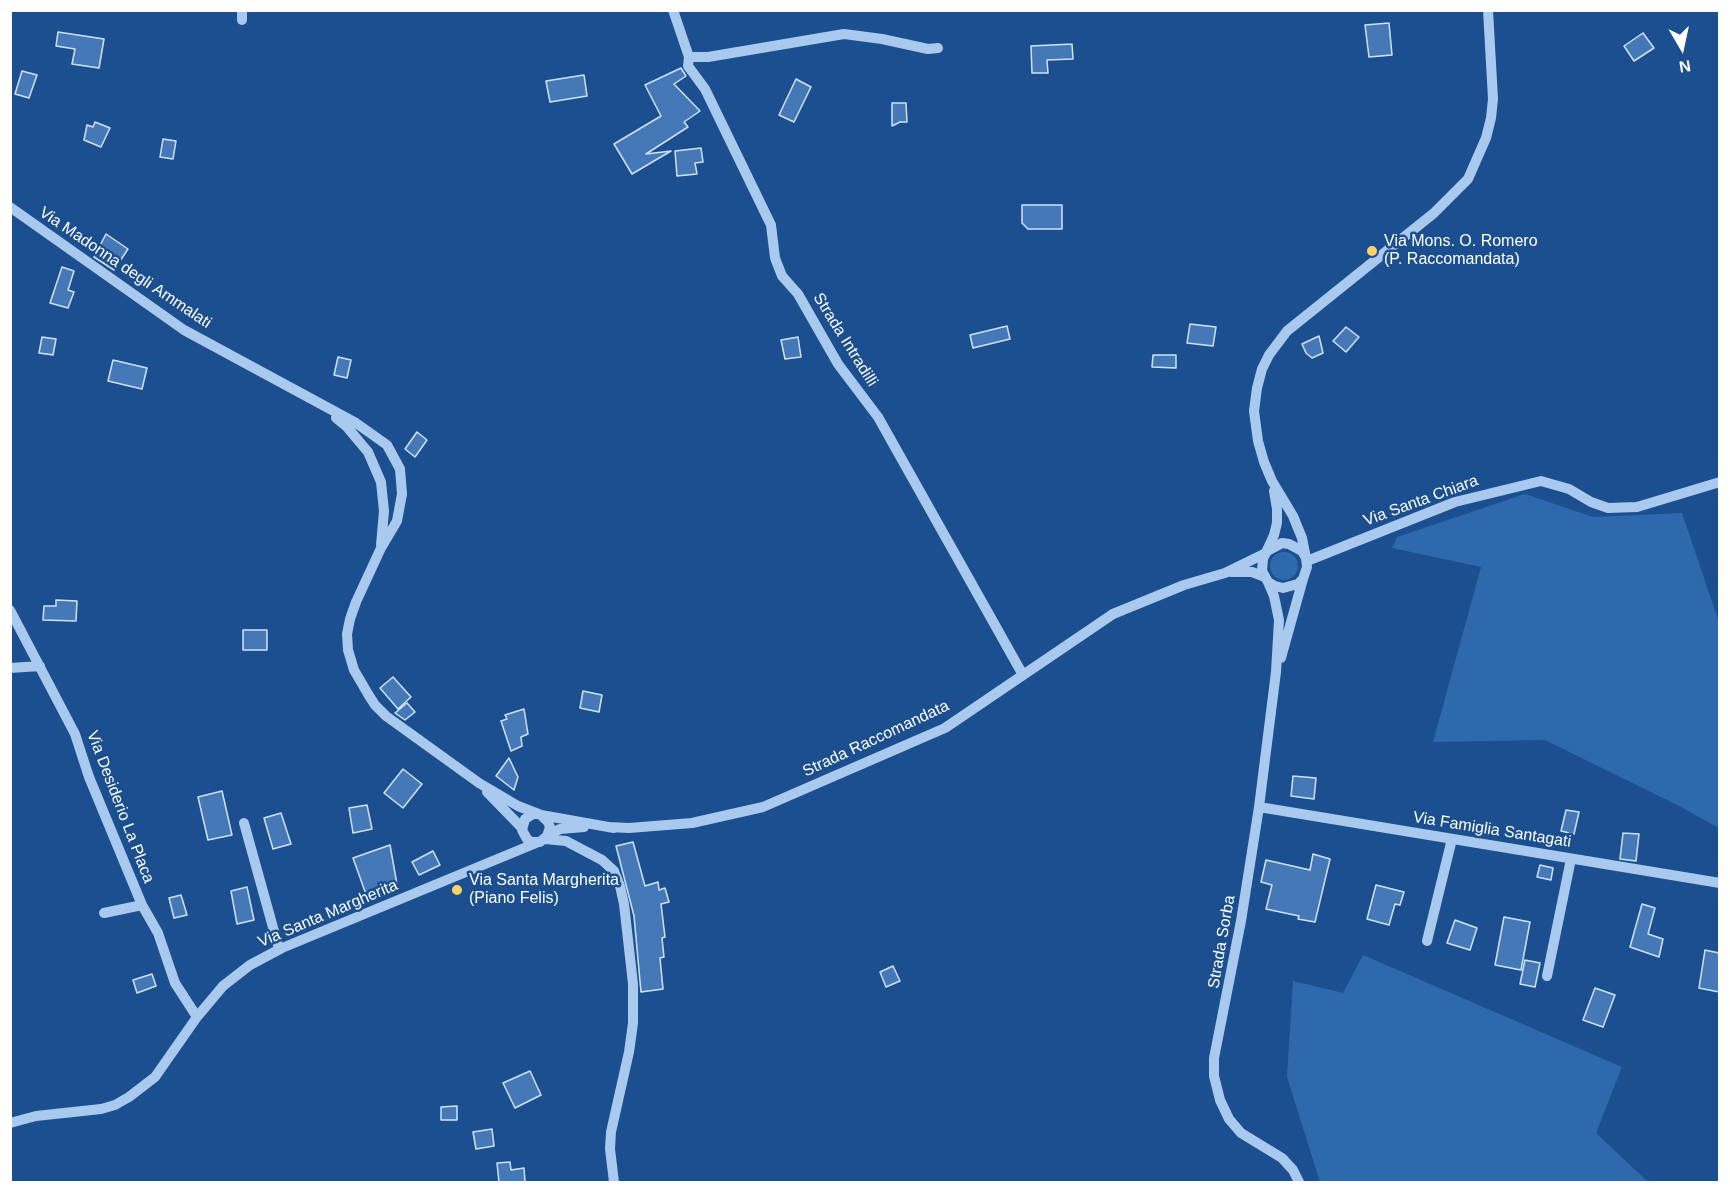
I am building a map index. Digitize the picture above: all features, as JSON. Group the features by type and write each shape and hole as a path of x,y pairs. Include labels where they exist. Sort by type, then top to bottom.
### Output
{"street":[{"name":"Strada Intradilli","path":"673,10 689,57 688,66 705,89 771,225 775,258 782,276 798,294 838,364 878,417 1023,675"},
{"path":"1276,672 1289,636 1307,567 1302,538 1293,516 1272,482 1258,441 1254,411 1262,369 1269,355 1287,331 1434,213 1454,196 1468,179 1486,138 1491,118 1493,99 1488,10"},
{"path":"689,57 708,57 844,34 928,49 938,48"},
{"name":"Via Madonna degli Ammalati","path":"10,207 184,330 318,403"},
{"path":"318,403 347,427 368,452 381,482 384,510 381,548"},
{"path":"318,403 356,423 387,445 400,469 402,494 397,521 381,548 350,619 347,634 348,650 354,670 375,705 386,716 478,783 545,818 550,827 544,839"},
{"name":"Via Santa Chiara","path":"1306,559 1455,502 1541,481 1569,489 1591,502 1608,508 1637,507 1719,482"},
{"path":"1272,482 1277,523 1262,565 1274,596 1278,620 1276,672"},
{"path":"1225,573 1282,543 1297,546 1306,559"},
{"path":"1225,573 1252,572 1282,588 1298,584 1303,579"},
{"name":"Strada Raccomandata","path":"614,828 692,823 763,807 945,728 1113,614 1184,585 1225,573"},
{"name":"Via Desiderio La Placa","path":"10,610 75,734 89,777 142,905 158,933 175,983 197,1017"},
{"path":"10,668 40,666"},
{"name":"Strada Sorba","path":"1276,672 1259,807 1241,921 1215,1058 1214,1076 1220,1100 1229,1119 1241,1133 1282,1158 1293,1170 1299,1182"},
{"path":"478,783 522,829 527,839 536,842 544,839 566,841 602,860 614,871 620,886 633,984 633,1023 629,1052 611,1131 610,1149 614,1182"},
{"name":"Via Famiglia Santagati","path":"1259,807 1719,883"},
{"path":"500,858 514,846 523,823 529,816 539,815 614,828"},
{"path":"244,823 279,949"},
{"name":"Via Santa Margherita","path":"10,1123 36,1116 115,1105 129,1097 155,1077 197,1017 223,986 250,965 279,949 500,858 544,839 560,829 614,828"},
{"path":"1427,941 1452,839"},
{"path":"1547,976 1571,859"},
{"path":"104,913 142,905"}],"shaded area":[{"path":"1525,494 1593,517 1682,513 1719,622 1719,828 1545,740 1433,742 1481,567 1392,548 1397,537"},
{"path":"1284,552 1294,556 1298,566 1294,576 1284,580 1274,576 1270,566 1274,556"},
{"path":"1363,955 1622,1067 1596,1133 1648,1182 1320,1182 1287,1077 1293,981 1343,993"}],"building":[{"path":"1389,23 1392,55 1369,57 1365,25"},
{"path":"58,32 104,39 99,68 72,64 75,49 56,46"},
{"path":"1643,33 1654,48 1634,61 1624,46"},
{"path":"1072,44 1073,59 1047,60 1048,73 1032,73 1031,46"},
{"path":"681,68 686,76 674,84 700,111 684,122 688,127 646,154 671,151 632,174 614,144 661,116 645,85"},
{"path":"22,71 37,75 29,98 15,94"},
{"path":"584,75 587,96 550,102 546,81"},
{"path":"796,79 811,87 794,122 779,115"},
{"path":"892,103 906,103 907,122 900,122 892,126"},
{"path":"95,122 110,128 101,147 84,140 87,125 93,127"},
{"path":"163,139 176,141 173,159 160,157"},
{"path":"701,148 703,162 695,163 697,174 677,176 675,151"},
{"path":"1022,205 1062,205 1062,229 1028,229 1022,223"},
{"path":"106,234 128,249 114,270 94,257"},
{"path":"62,267 74,271 68,290 74,292 68,308 50,303"},
{"path":"1190,324 1216,327 1213,346 1187,343"},
{"path":"1007,326 1010,339 973,348 970,335"},
{"path":"1346,327 1359,337 1346,352 1333,341"},
{"path":"1319,336 1323,353 1312,358 1306,353 1302,344"},
{"path":"42,337 56,339 53,355 39,353"},
{"path":"798,337 801,357 785,359 781,340"},
{"path":"1153,355 1176,355 1176,368 1152,367"},
{"path":"338,357 351,360 347,378 334,375"},
{"path":"113,360 147,368 142,389 108,381"},
{"path":"417,432 427,440 415,457 405,449"},
{"path":"56,600 77,601 76,621 43,620 44,606 56,606"},
{"path":"243,630 267,630 267,650 243,650"},
{"path":"393,677 411,697 398,709 380,688"},
{"path":"583,691 602,695 599,712 580,708"},
{"path":"407,703 415,712 405,720 395,713"},
{"path":"524,709 528,734 521,737 522,746 511,751 501,721 507,719 505,715"},
{"path":"509,758 518,777 514,790 496,776"},
{"path":"403,769 422,784 403,808 384,793"},
{"path":"1293,776 1316,778 1314,799 1291,796"},
{"path":"222,791 232,835 208,840 198,797"},
{"path":"367,805 372,829 353,833 349,808"},
{"path":"1566,810 1579,812 1574,834 1561,831"},
{"path":"281,813 291,844 273,849 264,818"},
{"path":"1623,833 1639,834 1636,861 1620,859"},
{"path":"633,842 645,886 658,882 659,890 665,888 669,902 661,904 665,937 662,938 664,957 660,958 663,989 641,992 634,916 616,846"},
{"path":"390,845 398,890 368,900 353,858"},
{"path":"433,851 440,865 419,875 412,862"},
{"path":"1313,854 1330,859 1315,922 1266,909 1272,885 1261,882 1266,860 1310,870"},
{"path":"1540,865 1553,868 1551,880 1537,877"},
{"path":"1376,885 1404,892 1400,905 1395,904 1389,925 1367,919"},
{"path":"247,887 254,920 237,924 231,891"},
{"path":"181,895 187,915 174,918 169,898"},
{"path":"1642,904 1655,908 1648,934 1663,939 1659,957 1630,947"},
{"path":"1504,917 1530,922 1521,970 1495,965"},
{"path":"1455,920 1477,928 1470,950 1447,943"},
{"path":"1705,950 1719,953 1719,992 1699,988"},
{"path":"1525,960 1540,963 1535,987 1520,984"},
{"path":"893,966 900,981 886,987 880,972"},
{"path":"152,974 156,986 137,993 133,980"},
{"path":"1595,988 1615,995 1603,1027 1583,1020"},
{"path":"530,1071 541,1095 515,1108 503,1083"},
{"path":"457,1106 457,1120 441,1120 441,1107"},
{"path":"492,1129 494,1146 476,1149 473,1132"},
{"path":"510,1162 511,1170 524,1168 525,1182 499,1182 497,1163"}],"place":[{"name":"Via Mons. O. Romero (P. Raccomandata)","path":"1372,251"},
{"name":"Via Santa Margherita (Piano Felis)","path":"457,890"}]}
